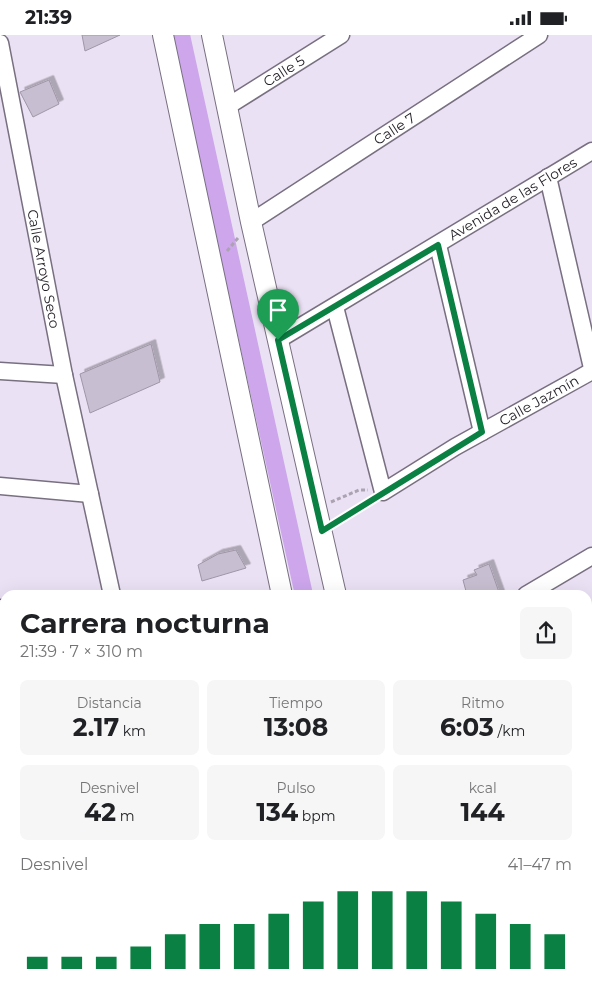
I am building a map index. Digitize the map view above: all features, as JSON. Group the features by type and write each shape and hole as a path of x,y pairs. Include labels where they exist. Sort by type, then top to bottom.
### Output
{"street":[{"path":"163,35 281,590"},
{"path":"212,35 228,106 246,228 278,340 335,590"},
{"name":"Calle 5","path":"228,106 341,35"},
{"name":"Calle 7","path":"246,228 539,35"},
{"name":"Calle Arroyo Seco","path":"0,43 64,375 111,590"},
{"name":"Avenida de las Flores","path":"278,340 592,151"},
{"path":"548,177 592,369"},
{"path":"438,245 482,432"},
{"path":"335,307 383,492"},
{"name":"Calle Jazmín","path":"383,492 592,369"},
{"path":"0,371 64,375"},
{"path":"0,486 90,494"},
{"path":"534,590 592,556"}],"path":[{"path":"223,255 246,228"},
{"path":"316,509 359,490 383,492"},
{"path":"322,531 383,492"}],"building":[{"path":"82,35 120,35 85,51"},
{"path":"49,80 59,104 33,117 20,92"},
{"path":"151,344 160,382 90,413 80,374"},
{"path":"236,550 246,568 202,581 198,565 218,554"},
{"path":"489,564 498,590 466,590 463,580 477,575 474,570"}],"waterway":[{"path":"181,35 303,590"}],"route":[{"path":"438,245 482,432 322,531 278,340 438,245"}]}
